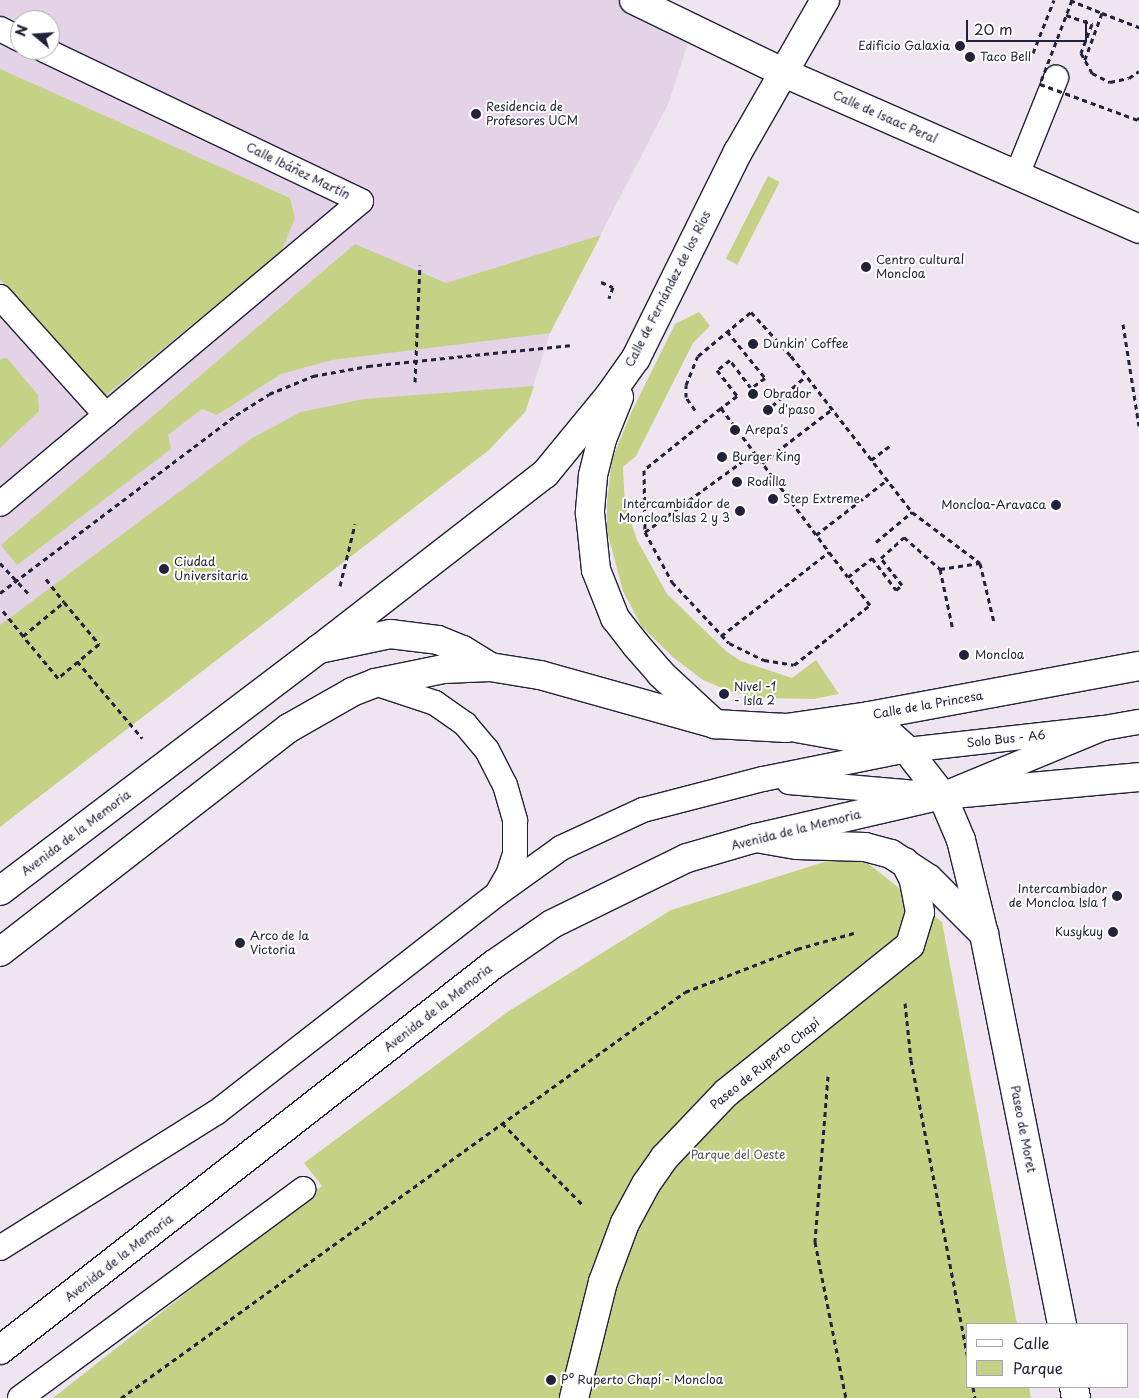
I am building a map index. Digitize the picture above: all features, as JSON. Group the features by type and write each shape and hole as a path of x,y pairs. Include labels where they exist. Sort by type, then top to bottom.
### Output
{"main road":[{"name":"Calle de Isaac Peral","path":"634,0 782,72 1139,229"},
{"name":"Calle de Fernández de los Ríos","path":"319,649 545,474 636,358 738,152 782,72 825,0"},
{"path":"636,358 602,440 592,476 590,513 596,570 615,618 636,645 661,674 716,724"},
{"name":"Avenida de la Memoria","path":"0,890 319,649 390,634 438,640 463,650 490,667"},
{"name":"Calle de la Princesa","path":"716,724 786,728 869,716 1139,666"},
{"name":"Avenida de la Memoria","path":"0,952 289,728 352,692 376,683 444,669 490,667 540,675 716,724"},
{"name":"Paseo de Moret","path":"869,716 907,750 942,795 961,840 984,934 1062,1323"},
{"path":"942,795 1139,777"},
{"name":"Avenida de la Memoria","path":"0,1350 493,965 552,924 687,858 756,838 942,795"},
{"path":"756,838 798,845 865,847 891,854 929,880 984,934"},
{"name":"Paseo de Ruperto Chapí","path":"574,1398 603,1282 625,1223 646,1184 665,1157 726,1093 910,945 920,912 914,880 905,862"}],"lane":[{"name":"Calle Ibáñez Martín","path":"0,504 361,201 60,58"},
{"path":"1017,175 1056,78"},
{"path":"0,297 106,415"},
{"path":"376,683 435,703 464,724 487,750 505,785 516,837 509,873 497,894"},
{"path":"763,779 942,795 1104,728 1139,722"},
{"path":"786,728 907,750"},
{"name":"Solo Bus - A6","path":"907,750 1104,728"},
{"path":"0,1248 218,1112 497,894 561,848 643,810 763,779 907,750"},
{"path":"20,1398 303,1189"}],"path":[{"path":"1072,0 1040,84 1138,120 1139,117"},
{"path":"1102,13 1139,28"},
{"path":"1066,15 1092,24 1081,53 1092,73 1110,82 1129,78 1139,71"},
{"path":"416,382 420,265"},
{"path":"601,282 613,287 608,298"},
{"path":"695,410 686,398 686,385 698,356 751,312 832,410 912,512 980,563 994,622"},
{"path":"1123,324 1139,426"},
{"path":"721,408 870,605 794,665 764,660 729,643 721,636 672,582 645,532 644,470 721,408 737,396 717,370 730,360 751,388 764,378 727,331"},
{"path":"0,594 236,415 270,394 313,376 416,361 570,345"},
{"path":"772,406 805,377"},
{"path":"762,463 832,410"},
{"path":"871,460 891,445"},
{"path":"645,532 754,452"},
{"path":"816,535 887,480"},
{"path":"876,542 912,512"},
{"path":"340,586 354,524"},
{"path":"848,577 872,558 896,590 902,585 881,558 904,537 940,569 953,630"},
{"path":"721,636 829,552"},
{"path":"0,563 28,593"},
{"path":"940,569 980,563"},
{"path":"3,611 58,678 99,644 46,579"},
{"path":"23,636 64,602"},
{"path":"77,661 143,738"},
{"path":"121,1398 684,992 797,950 854,933"},
{"path":"905,1004 911,1060 966,1348"},
{"path":"828,1076 815,1242 846,1398"},
{"path":"502,1124 583,1205"}],"shaded area":[{"name":"Ciudad Universitaria","path":"0,0 635,0 693,27 669,102 550,333 525,412 0,827"}],"green space":[{"path":"0,69 290,198 295,218 281,252 105,396 0,279"},
{"path":"768,176 780,182 737,265 726,259"},
{"path":"601,235 550,333 332,360 281,374 217,415 202,409 168,435 171,449 17,565 1,545 355,244 446,283"},
{"path":"699,312 710,326 693,343 636,456 623,467 625,505 637,540 667,594 727,652 741,661 792,678 816,660 839,694 814,699 759,698 729,691 703,680 674,658 642,627 623,591 607,531 607,502 612,459 632,411 675,324"},
{"path":"7,358 38,395 39,411 0,448 0,360"},
{"path":"534,386 525,412 489,450 0,827 0,625 252,438 301,412 364,399"},
{"name":"Parque del Oeste","path":"834,859 865,861 942,922 1017,1323 966,1323 966,1388 1029,1388 1031,1398 53,1398 322,1186 304,1163 509,1011 671,910"}],"place":[{"name":"Edificio Galaxia","path":"960,46"},
{"name":"Taco Bell","path":"970,57"},
{"name":"Residencia de Profesores UCM","path":"476,114"},
{"name":"Centro cultural Moncloa","path":"866,267"},
{"name":"Dunkin' Coffee","path":"753,344"},
{"name":"Obrador","path":"753,394"},
{"name":"d'paso","path":"768,410"},
{"name":"Arepa's","path":"735,430"},
{"name":"Burger King","path":"722,457"},
{"name":"Rodilla","path":"737,482"},
{"name":"Step Extreme","path":"773,499"},
{"name":"Moncloa-Aravaca","path":"1056,505"},
{"name":"Intercambiador de Moncloa Islas 2 y 3","path":"740,511"},
{"name":"Ciudad Universitaria","path":"164,569"},
{"name":"Moncloa","path":"964,655"},
{"name":"Nivel -1 - Isla 2","path":"724,694"},
{"name":"Intercambiador de Moncloa Isla 1","path":"1117,896"},
{"name":"Kusykuy","path":"1113,932"},
{"name":"Arco de la Victoria","path":"240,943"},
{"name":"Pº Ruperto Chapí - Moncloa","path":"551,1380"}]}
